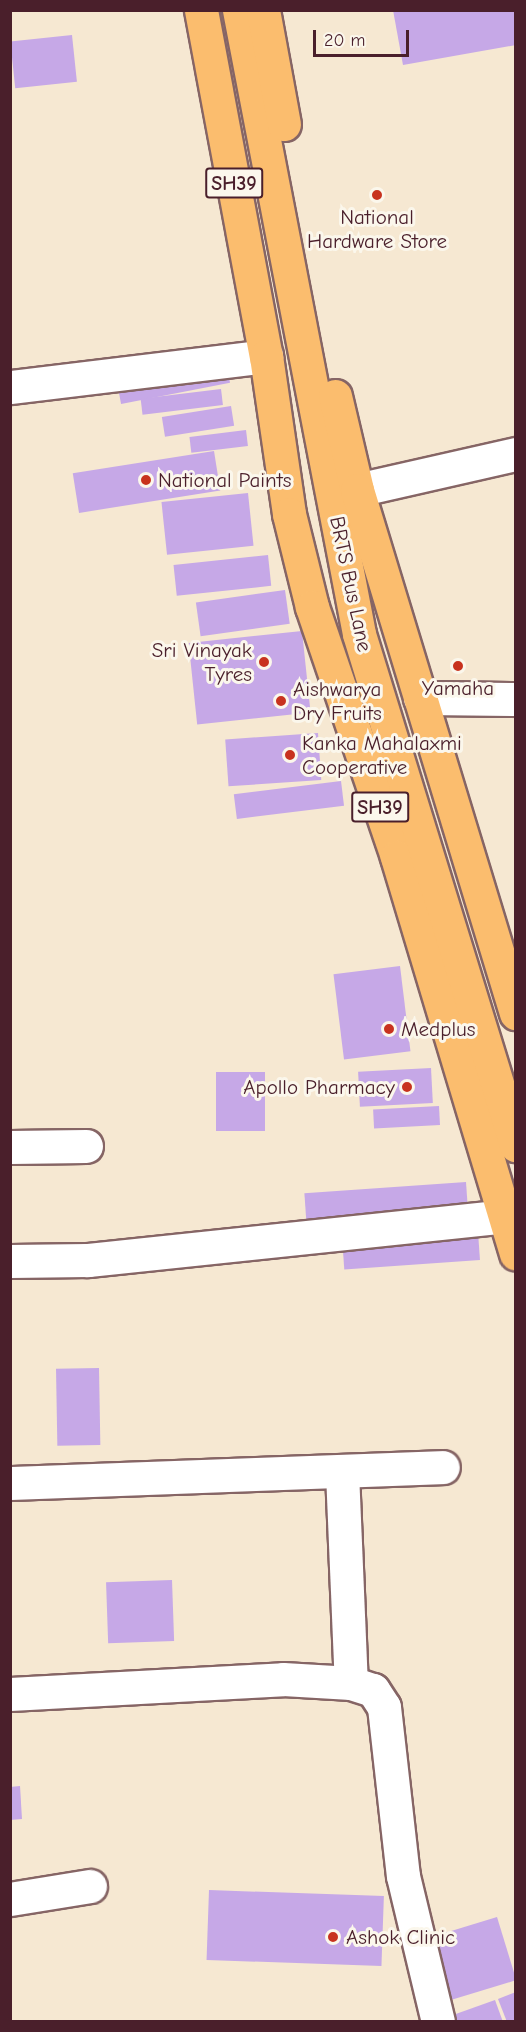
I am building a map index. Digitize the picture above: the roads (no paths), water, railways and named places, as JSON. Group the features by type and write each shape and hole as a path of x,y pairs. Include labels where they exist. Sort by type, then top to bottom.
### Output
{"main road":[{"name":"SH39","path":"201,10 266,356 289,514 312,607 397,857 516,1254"},
{"name":"BRTS Bus Lane","path":"239,10 359,634 516,1145"},
{"name":"SH39","path":"263,10 319,323 357,490 516,1014"}],"street":[{"path":"10,387 266,356"},
{"path":"357,490 516,454"},
{"path":"420,698 516,699"},
{"path":"10,1148 86,1146"},
{"path":"10,1261 88,1260 505,1216"},
{"path":"10,1483 443,1467"},
{"path":"342,1472 351,1683"},
{"path":"10,1694 283,1679 351,1683 373,1690 384,1707 403,1876 438,2022"},
{"path":"10,1899 90,1886"}],"place":[{"name":"National Hardware Store","path":"377,195"},
{"name":"National Paints","path":"146,480"},
{"name":"Sri Vinayak Tyres","path":"264,662"},
{"name":"Yamaha","path":"458,666"},
{"name":"Aishwarya Dry Fruits","path":"281,701"},
{"name":"Kanka Mahalaxmi Cooperative","path":"290,755"},
{"name":"Medplus","path":"389,1029"},
{"name":"Apollo Pharmacy","path":"407,1087"},
{"name":"Ashok Clinic","path":"333,1937"}]}
